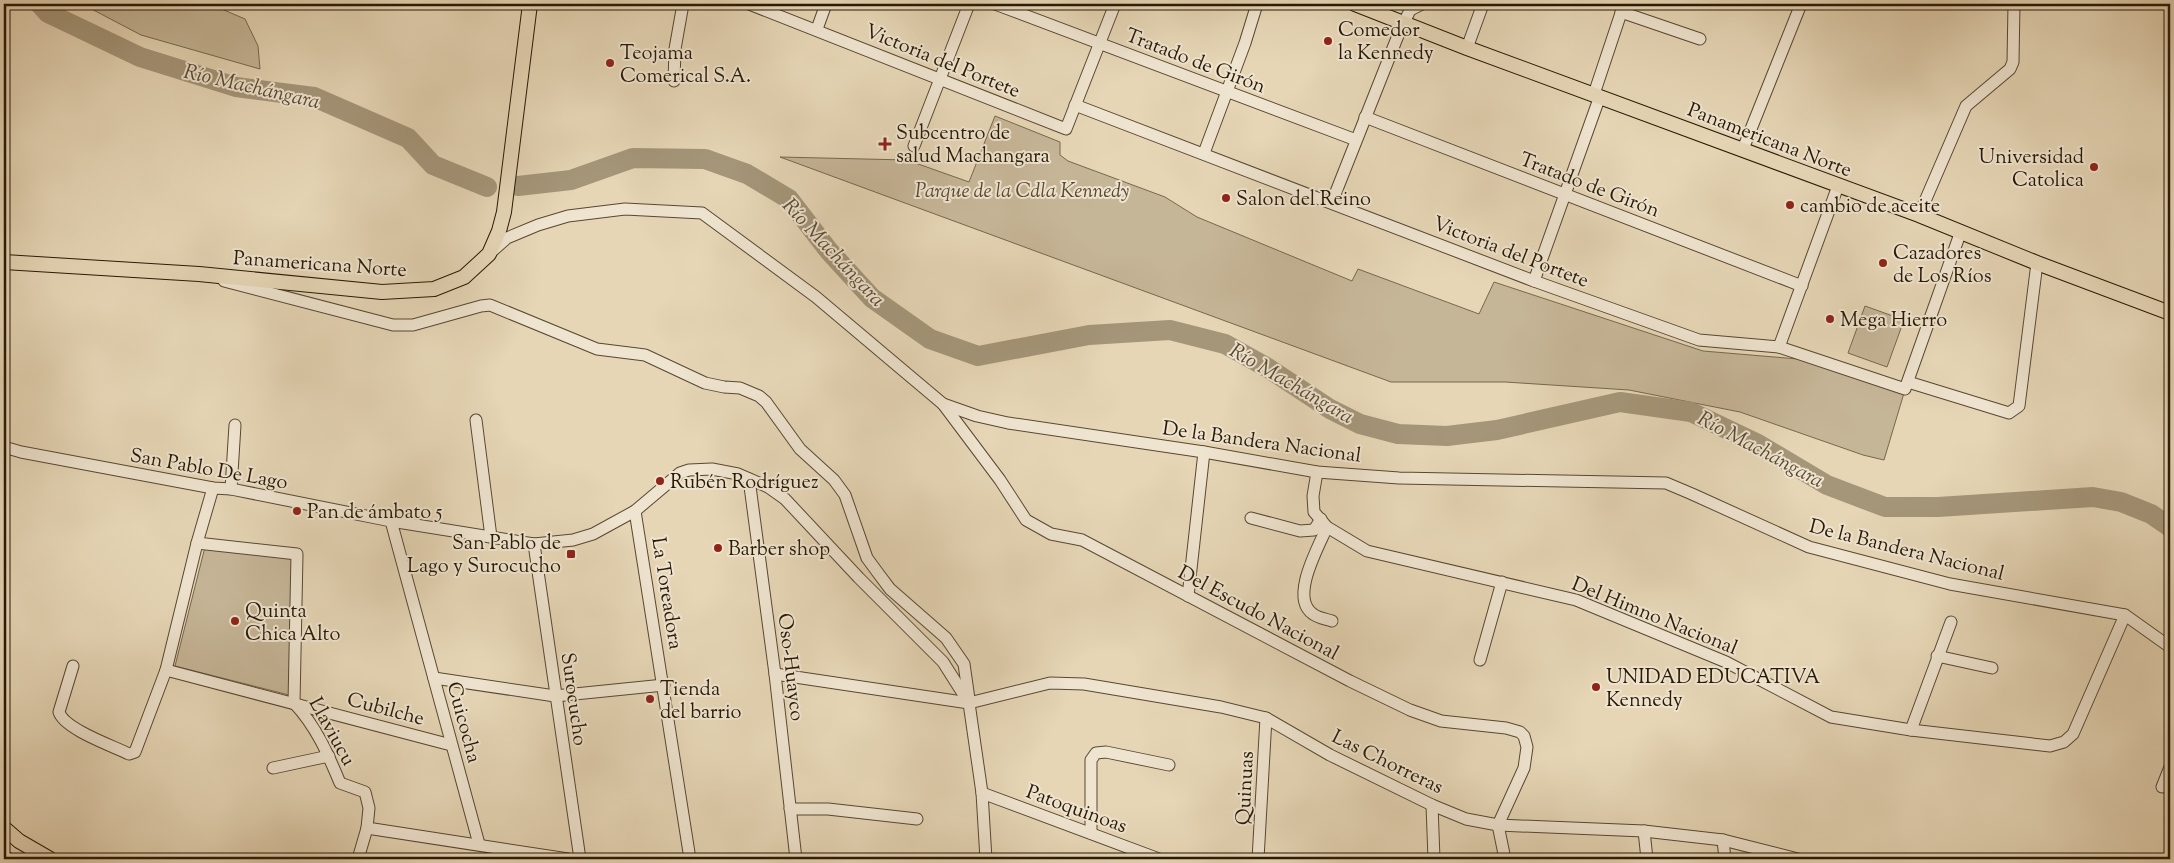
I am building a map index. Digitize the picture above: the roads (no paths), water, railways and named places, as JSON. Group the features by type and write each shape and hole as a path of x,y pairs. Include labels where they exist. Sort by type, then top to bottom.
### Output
{"main road":[{"name":"Panamericana Norte","path":"4,262 199,274 382,292 434,288 464,277 489,254 499,231 504,212 530,4"},
{"name":"Panamericana Norte","path":"1355,4 1407,12 1467,48 1961,231 2037,263 2170,313"},
{"path":"4,828 19,841 50,859"}],"street":[{"path":"674,81 675,49 683,4"},
{"name":"Victoria del Portete","path":"750,4 1066,129 1075,105 1534,281 1699,340 1779,347 1905,389 1908,382"},
{"path":"817,29 826,4"},
{"path":"914,146 969,4"},
{"name":"Tratado de Girón","path":"996,4 1356,140"},
{"path":"1075,105 1114,4"},
{"path":"1204,153 1257,4"},
{"path":"1332,202 1407,12 1422,4"},
{"path":"1467,48 1483,4"},
{"path":"1743,149 1801,4"},
{"path":"1919,216 1966,106 2010,69 2013,62 2014,4"},
{"path":"1534,281 1597,95 1622,8 1700,39"},
{"name":"Tratado de Girón","path":"1365,117 1802,286"},
{"path":"1779,347 1838,186"},
{"name":"De la Bandera Nacional","path":"489,254 507,238 538,225 568,216 626,209 702,213 816,297 943,404 976,416 1008,423 1204,452 1317,472 1399,478 1666,484 1809,547 1950,584 2125,615 2170,647"},
{"path":"1961,231 1908,382 2009,413 2019,406 2037,263"},
{"path":"199,274 393,325 413,325 490,305 597,349 645,355 705,383 740,388 759,396 773,409 800,449 834,480 845,495 867,558 890,589 946,638 964,664 969,703 775,674"},
{"name":"Del Escudo Nacional","path":"943,404 1000,480 1026,520 1051,534 1082,540 1350,681 1410,710 1442,721 1506,728 1520,732 1526,741 1525,762 1498,825"},
{"path":"476,420 491,537"},
{"path":"231,489 235,425"},
{"name":"San Pablo De Lago","path":"4,447 21,452 213,488 231,489 391,521 534,544 573,540 593,534 635,511 680,473 689,470 712,469 738,474 768,487 785,499 859,578 943,662 969,703 982,793 986,859"},
{"path":"1188,596 1204,452"},
{"path":"1317,472 1313,496 1314,512 1324,523"},
{"name":"Oso-Huayco","path":"749,479 775,674 796,859"},
{"path":"73,666 58,712 60,717 71,726 130,754 135,752 166,670 197,543 213,488"},
{"name":"La Toreadora","path":"635,511 690,859"},
{"path":"1251,518 1300,531 1314,530 1324,523"},
{"name":"Cuicocha","path":"391,521 479,844"},
{"path":"1324,523 1306,577 1303,593 1306,606 1313,614 1332,621"},
{"name":"Del Himno Nacional","path":"1324,523 1368,551 1576,600 1726,662 1831,717 1910,730 2050,746 2064,742 2073,734 2125,615"},
{"name":"Llaviucu","path":"197,543 297,554 294,703 308,717 340,783 365,792 368,808 367,828 358,859"},
{"name":"Surocucho","path":"534,544 580,859"},
{"path":"1480,660 1502,582"},
{"path":"1910,730 1951,622"},
{"path":"1937,656 1992,668"},
{"name":"Cubilche","path":"166,670 451,746"},
{"path":"434,678 556,696 664,685"},
{"name":"Las Chorreras","path":"969,703 1050,683 1084,684 1221,707 1266,718 1330,755 1466,819 1498,825 1644,831 1723,840 1798,859"},
{"name":"Quinuas","path":"1258,859 1266,718"},
{"path":"1091,833 1091,760 1096,753 1106,752 1169,765"},
{"path":"273,768 328,756"},
{"path":"2162,787 2170,767"},
{"name":"Patoquinoas","path":"982,793 1159,859"},
{"path":"1432,804 1434,859"},
{"path":"790,809 828,809 917,819"},
{"path":"1498,825 1505,859"},
{"path":"367,828 568,859"},
{"path":"1644,831 1647,859"},
{"path":"1723,840 1726,859"}],"waterway":[{"name":"Río Machángara","path":"40,4 48,13 140,57 236,87 314,97 408,138 433,165 487,187"},
{"name":"Río Machángara","path":"518,186 571,180 633,158 705,159 747,174 789,199 829,251 872,298 930,339 978,356 1089,335 1170,330 1225,344 1268,368 1330,409 1360,424 1398,434 1447,436 1497,430 1620,402 1691,412 1758,444 1827,485 1885,507 1938,507 2093,497 2121,502 2151,514 2170,527"}],"place":[{"name":"Comedor la Kennedy","path":"1328,41"},
{"name":"Teojama Comerical S.A.","path":"610,63"},
{"name":"Subcentro de salud Machangara","path":"885,144"},
{"name":"Universidad Catolica","path":"2094,167"},
{"name":"Salon del Reino","path":"1226,198"},
{"name":"cambio de aceite","path":"1790,205"},
{"name":"Cazadores de Los Ríos","path":"1883,263"},
{"name":"Mega Hierro","path":"1830,319"},
{"name":"Rubén Rodríguez","path":"660,481"},
{"name":"Pan de ámbato 5","path":"297,511"},
{"name":"Barber shop","path":"718,548"},
{"name":"San Pablo de Lago y Surocucho","path":"571,554"},
{"name":"Quinta Chica Alto","path":"235,621"},
{"name":"UNIDAD EDUCATIVA Kennedy","path":"1596,687"},
{"name":"Tienda del barrio","path":"650,699"}],"park label":[{"name":"Parque de la Cdla Kennedy","path":"1022,190"}]}
